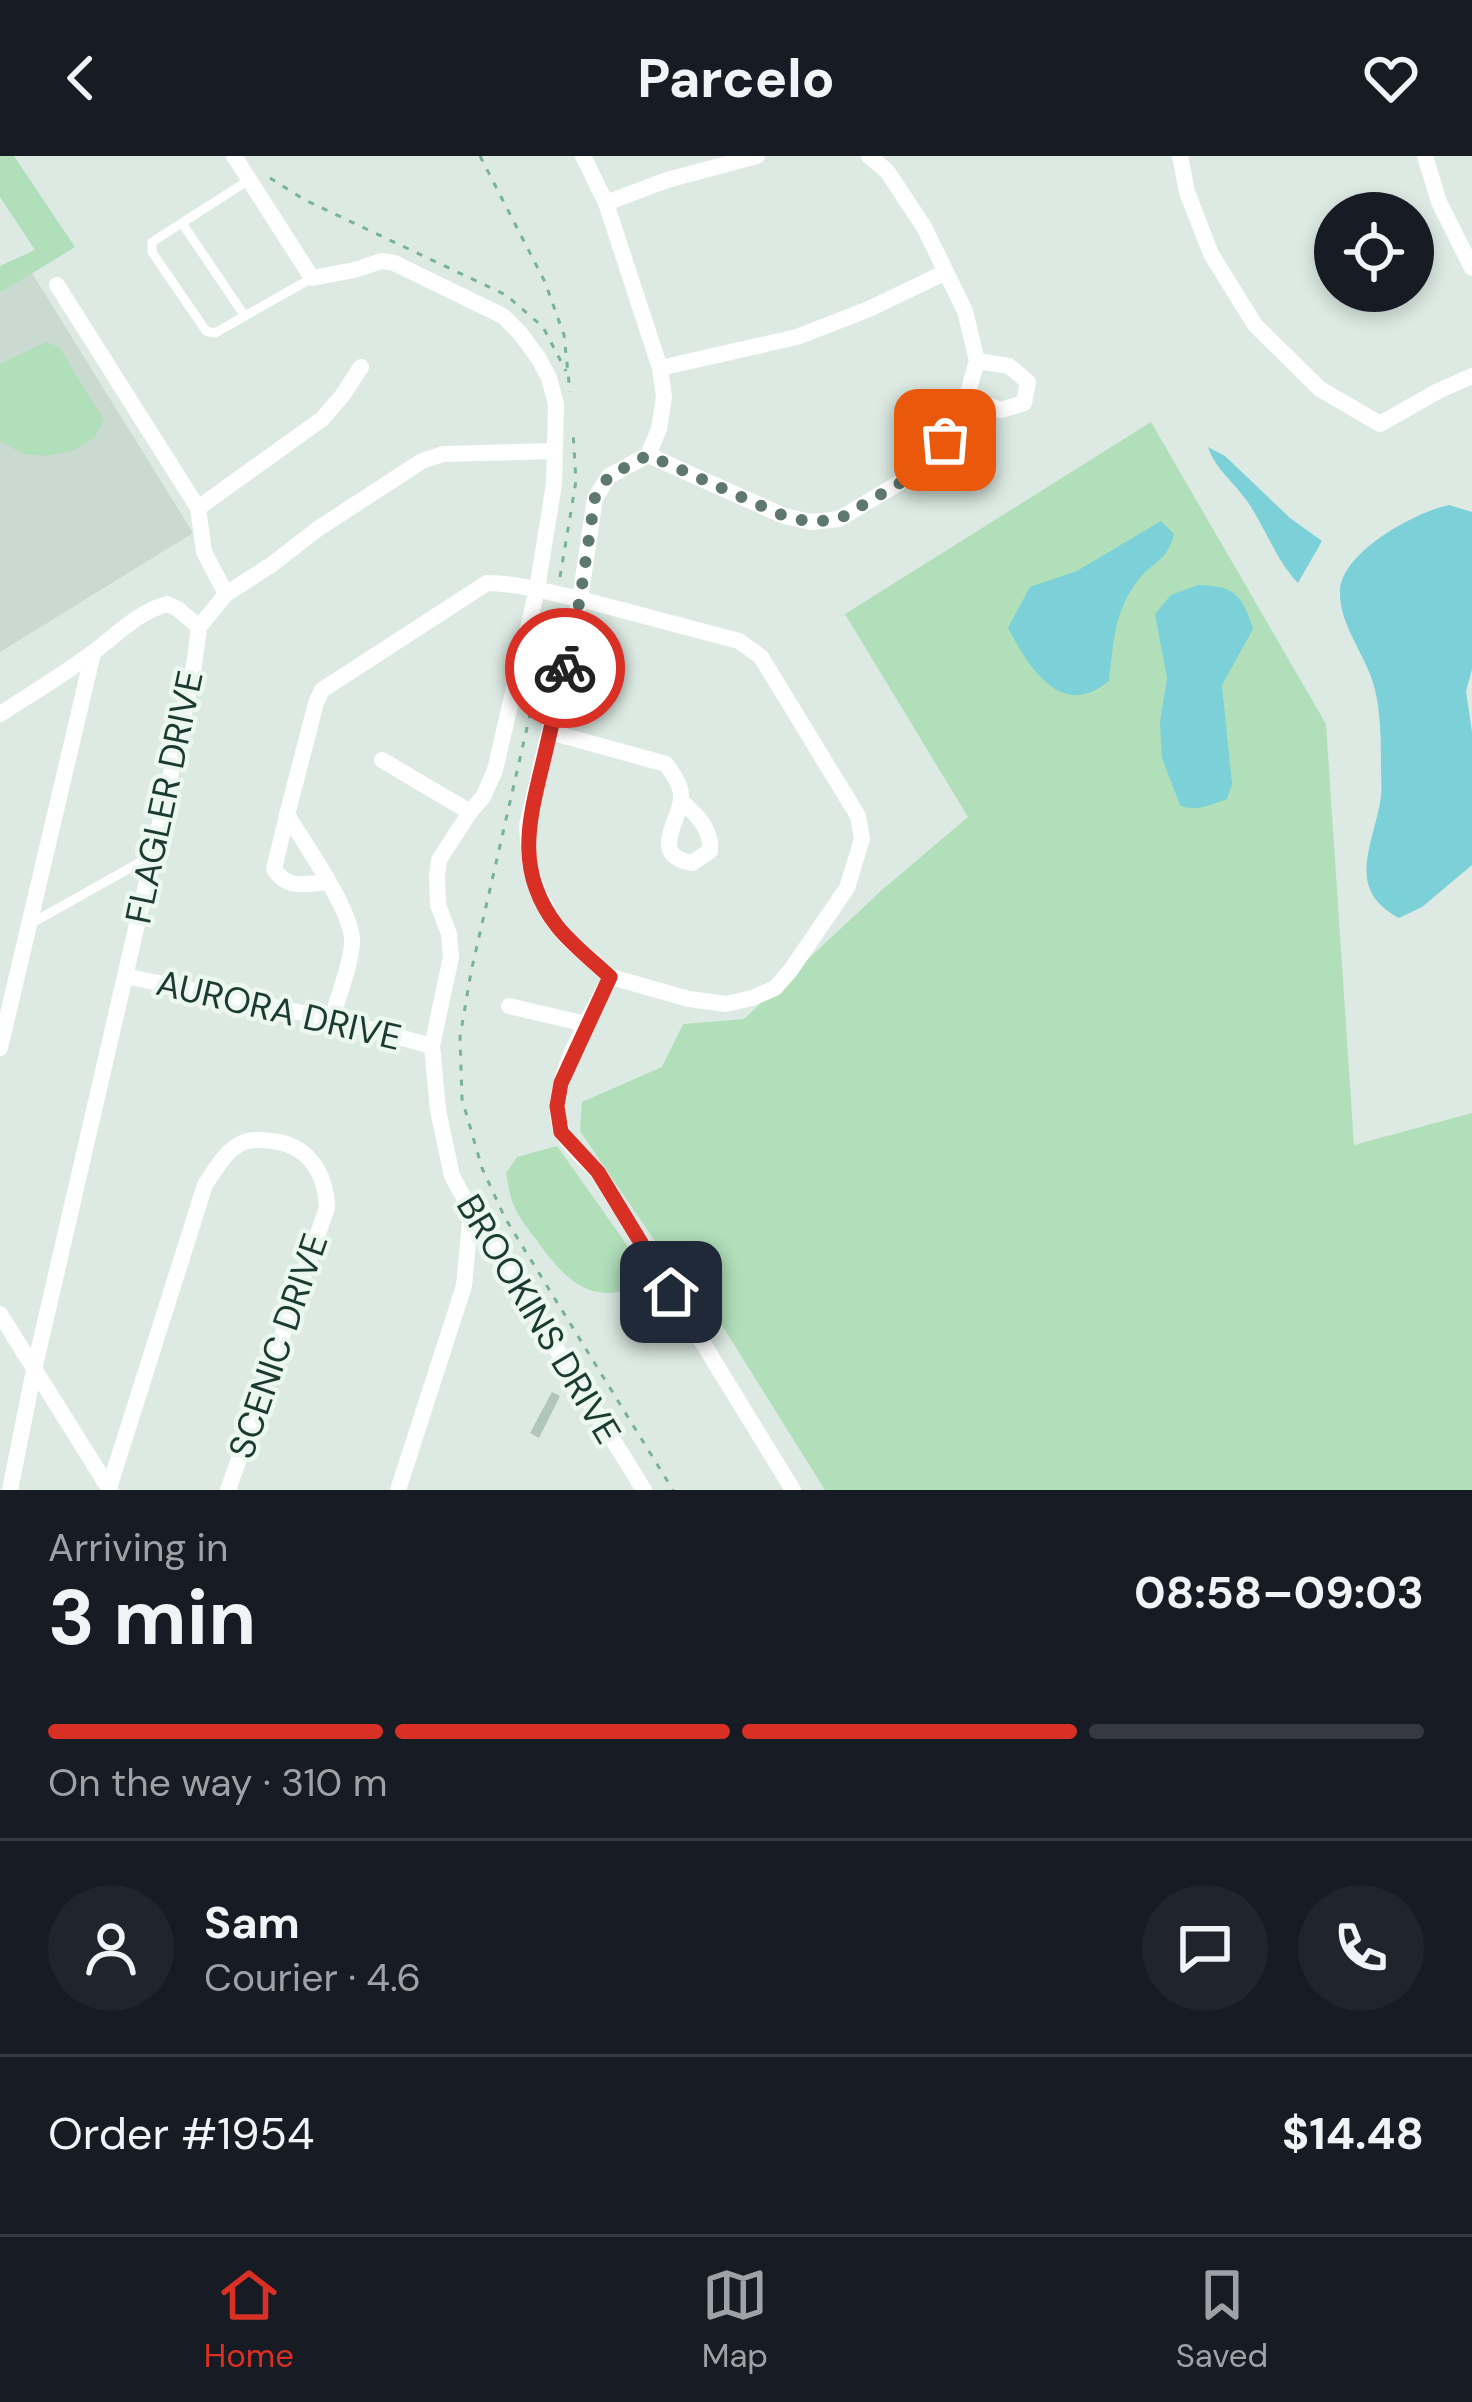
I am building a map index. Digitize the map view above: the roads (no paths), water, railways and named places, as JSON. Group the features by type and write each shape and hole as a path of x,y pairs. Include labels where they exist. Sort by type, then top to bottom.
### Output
{"street":[{"path":"234,156 312,278"},
{"path":"327,882 292,885 280,879 274,868 322,690 487,583 537,589 580,599 740,641 760,657 857,816 862,839 847,888 775,988 726,1004 688,999 610,977 554,922 537,890 527,826 580,599 595,497 609,476 648,455 659,429 664,397 660,368 606,203 583,156"},
{"path":"606,203 667,180 757,156"},
{"path":"648,455 784,516 811,522 839,519 910,477 945,440 966,399 977,361 965,311 923,227 887,171 869,156"},
{"path":"1180,156 1187,192 1211,254 1256,325 1320,389 1381,424 1472,376"},
{"path":"1425,156 1439,202 1472,268"},
{"name":"BROOKINS DRIVE","path":"312,278 382,260 394,263 503,316 532,347 550,378 556,404 554,484 537,589 495,770 483,797 439,860 438,905 449,934 451,957 432,1046 438,1110 452,1176 644,1490"},
{"path":"660,368 797,337 869,310 946,272"},
{"path":"57,285 198,508 204,552 226,594"},
{"path":"966,399 1001,410 1024,403 1028,382 1009,366 977,361"},
{"path":"198,508 322,419 361,367"},
{"name":"FLAGLER DRIVE","path":"10,1490 153,855 199,627 226,594 422,461 443,454 554,452"},
{"path":"0,714 154,607 167,604 199,627"},
{"path":"0,1048 93,653"},
{"path":"550,732 666,764 679,783 681,801"},
{"path":"382,760 470,812"},
{"path":"287,815 352,929 352,946 332,1019"},
{"name":"AURORA DRIVE","path":"125,976 332,1019 432,1046"},
{"path":"610,977 561,1083 557,1106 561,1132 598,1172 794,1490"},
{"path":"509,1006 586,1024"},
{"name":"SCENIC DRIVE","path":"110,1489 205,1185 227,1153 247,1140 270,1140 290,1144 308,1156 321,1173 327,1208 227,1490"},
{"path":"404,1488 464,1286 471,1211"},
{"path":"0,1314 110,1489"}],"lane":[{"path":"249,180 152,242 152,252 206,331 215,333 312,278"},
{"path":"182,223 244,315"},
{"path":"28,926 153,855"}],"water":[{"path":"1208,447 1225,456 1290,518 1322,541 1298,583 1247,501"},
{"path":"1449,505 1472,512 1472,669 1466,691 1472,732 1472,865 1422,907 1399,918 1382,906 1367,879 1381,793 1379,717 1374,686 1344,616 1340,592 1352,563 1382,536"},
{"path":"1161,521 1174,534 1164,555 1139,579 1124,603 1109,681 1076,695 1048,684 1008,628 1030,587 1077,571"},
{"path":"1198,585 1235,594 1253,629 1222,685 1232,784 1227,799 1192,808 1180,805 1162,758 1160,722 1167,678 1155,614 1171,595"}]}
